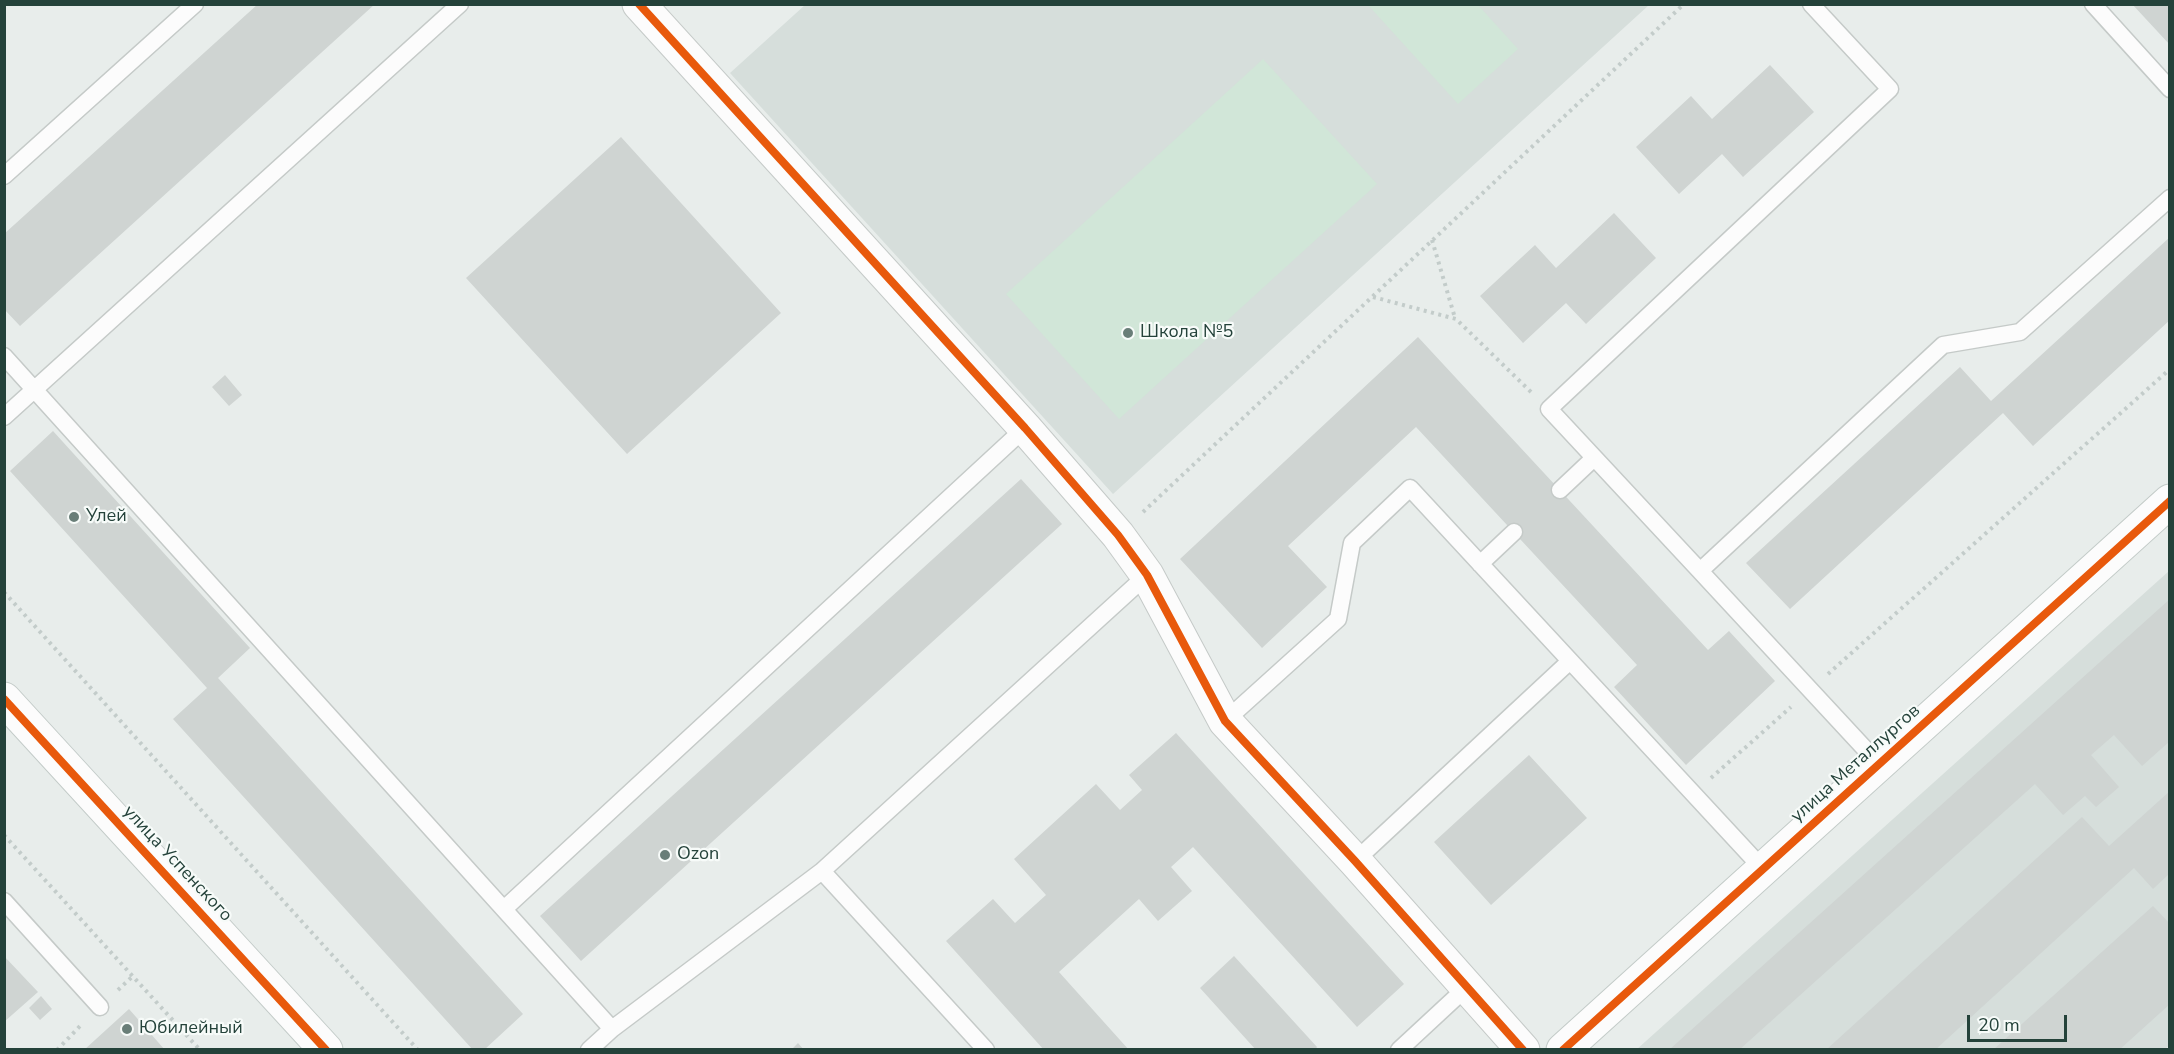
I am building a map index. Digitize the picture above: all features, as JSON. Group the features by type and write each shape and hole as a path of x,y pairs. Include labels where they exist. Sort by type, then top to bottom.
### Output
{"street":[{"path":"639,4 1025,428 1118,535 1147,575 1225,721 1355,861 1523,1050"},
{"name":"улица Металлургов","path":"1563,1050 2169,501"},
{"name":"улица Успенского","path":"5,699 326,1050"}],"lane":[{"path":"4,176 195,4"},
{"path":"4,417 460,4"},
{"path":"1811,4 1890,89 1549,409 1879,764"},
{"path":"2093,4 2169,89"},
{"path":"1700,571 1943,345 2020,332 2169,198"},
{"path":"4,356 612,1029"},
{"path":"504,909 1025,428"},
{"path":"1560,490 1594,458"},
{"path":"1225,721 1338,619 1352,543 1410,488 1763,869"},
{"path":"1480,564 1514,532"},
{"path":"589,1050 612,1029 822,871 1147,575"},
{"path":"1355,861 1570,661"},
{"path":"822,871 986,1050"},
{"path":"4,901 100,1007"},
{"path":"1399,1050 1467,987"}],"path":[{"path":"1118,535 1684,4"},
{"path":"1432,240 1456,319 1549,409"},
{"path":"1372,297 1456,319"},
{"path":"1693,794 2169,369"},
{"path":"4,592 418,1050"},
{"path":"4,835 200,1050"}],"shaded area":[{"name":"Школа №5","path":"805,5 1649,5 1113,494 730,73"},
{"path":"2169,571 2170,1045 2165,1049 1636,1050"}],"green space":[{"path":"1368,5 1478,5 1518,49 1458,104"},
{"path":"1263,59 1377,184 1119,419 1006,294"}],"building":[{"path":"258,4 375,4 20,326 4,309 4,234"},
{"path":"2132,4 2170,4 2170,45"},
{"path":"1770,65 1814,112 1743,177 1722,154 1679,194 1636,147 1691,96 1712,119"},
{"path":"621,137 781,313 627,454 466,278"},
{"path":"1614,213 1656,258 1586,324 1566,303 1523,343 1480,296 1535,245 1556,268"},
{"path":"2170,237 2170,320 2033,446 2003,413 1790,609 1746,563 1960,367 1991,401"},
{"path":"1418,337 1708,650 1729,631 1775,681 1686,765 1614,687 1637,665 1416,427 1288,546 1327,587 1262,648 1180,559"},
{"path":"225,375 242,395 229,406 212,387"},
{"path":"53,431 250,648 218,678 523,1014 484,1050 473,1050 173,719 207,688 10,471"},
{"path":"1021,479 1062,524 581,961 540,916"},
{"path":"2170,599 2170,741 2142,766 2114,735 2091,755 2119,787 2096,807 2085,796 2063,815 2035,784 1739,1050 1669,1050"},
{"path":"1176,733 1404,984 1357,1027 1193,847 1171,867 1192,891 1158,921 1139,899 1059,972 1129,1050 1044,1050 946,941 993,899 1015,923 1046,895 1014,859 1096,784 1120,810 1142,790 1129,775"},
{"path":"1529,755 1587,818 1491,905 1434,842"},
{"path":"2170,791 2170,873 2153,889 2134,868 1935,1050 1826,1050 2082,817 2109,846"},
{"path":"2153,906 2170,924 2170,1004 2119,1050 1993,1050"},
{"path":"4,956 38,992 4,1022"},
{"path":"1234,956 1317,1047 1315,1050 1256,1050 1200,988"},
{"path":"41,996 52,1009 40,1020 29,1008"},
{"name":"Юбилейный","path":"129,1009 165,1050 84,1050"},
{"path":"798,1043 804,1050 791,1050"}],"cycle path":[{"path":"639,4 1025,428 1118,535 1147,575 1225,721 1355,861 1523,1050"},
{"path":"1563,1050 2170,501"},
{"path":"4,699 326,1050"}],"place":[{"name":"Школа №5","path":"1128,333"},
{"name":"Улей","path":"74,517"},
{"name":"Ozon","path":"665,855"},
{"name":"Юбилейный","path":"127,1029"}]}
